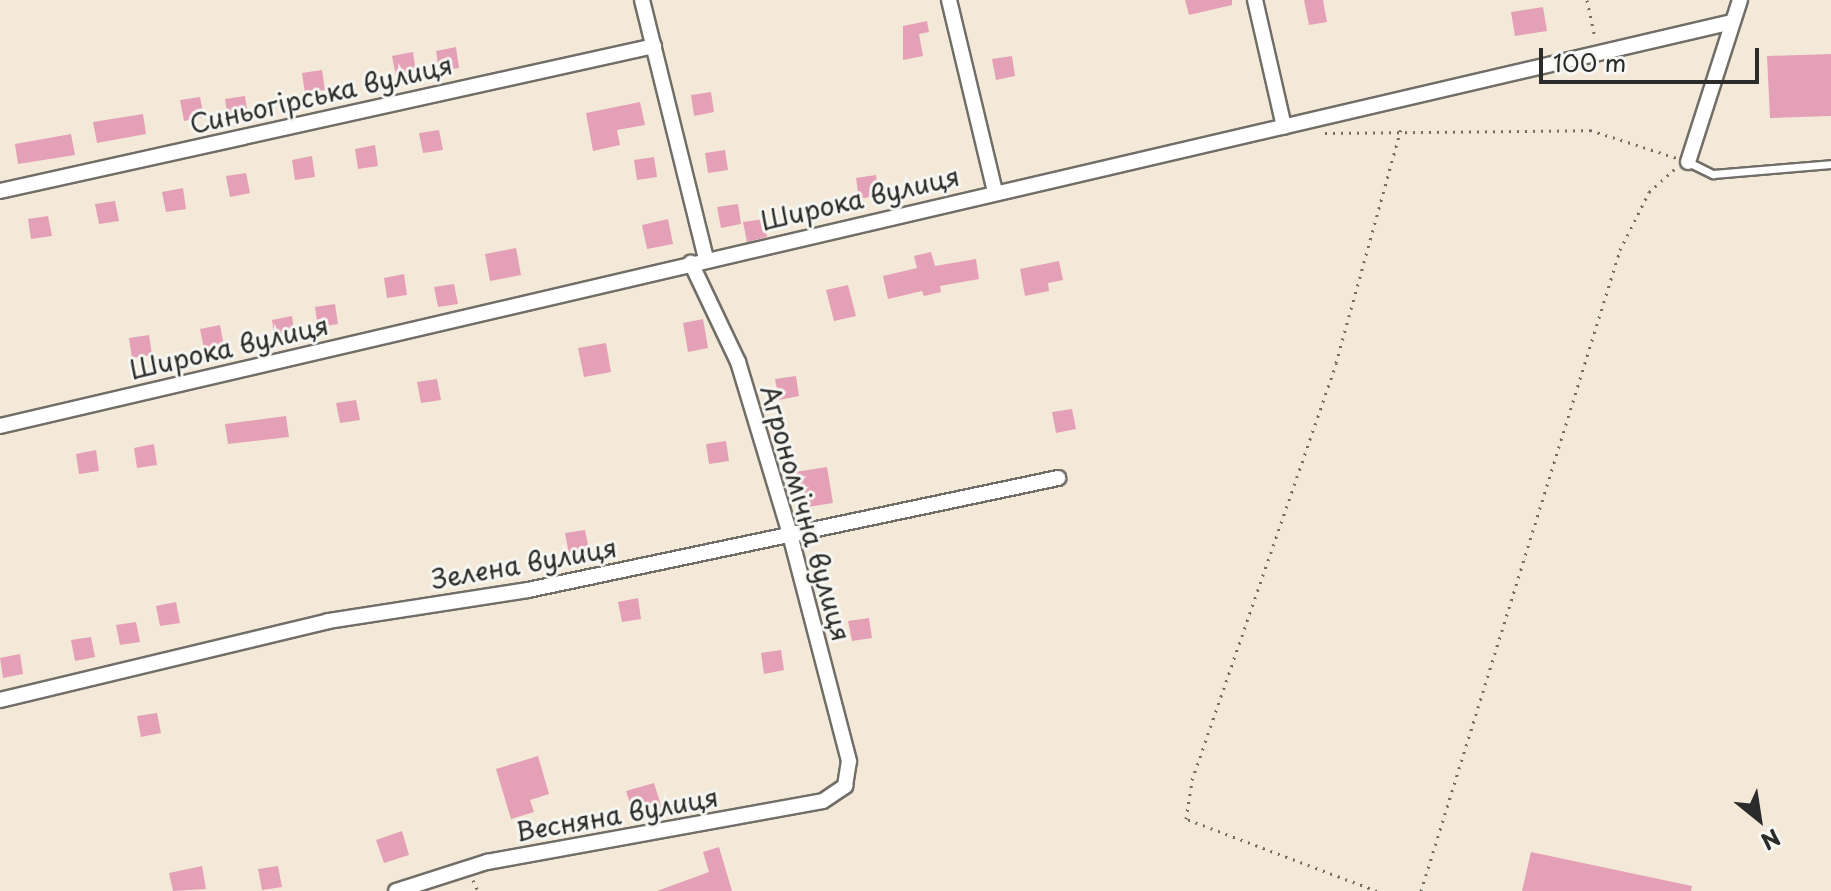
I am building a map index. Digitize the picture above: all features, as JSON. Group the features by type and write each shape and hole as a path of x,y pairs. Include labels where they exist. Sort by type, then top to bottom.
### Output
{"street":[{"path":"642,0 706,259"},
{"path":"949,0 995,192"},
{"path":"1255,0 1284,127"},
{"path":"1688,162 1740,0"},
{"name":"Широка вулиця","path":"0,426 1732,22"},
{"name":"Синьогірська вулиця","path":"0,191 654,46"},
{"name":"Агрономічна вулиця","path":"691,263 738,362 790,534 849,761 845,786"},
{"name":"Зелена вулиця","path":"0,700 328,621 528,590 1058,478"},
{"name":"Весняна вулиця","path":"396,891 487,862 823,801 845,786"}],"lane":[{"path":"1688,162 1713,174 1831,164"}],"path":[{"path":"1587,0 1598,54"},
{"path":"1377,891 1186,819 1192,780 1336,363 1401,129"},
{"path":"1322,133 1401,129 1590,130 1688,162"},
{"path":"1421,891 1620,250 1649,192 1667,171 1688,162"}],"building":[{"path":"1185,0 1232,0 1232,5 1189,15"},
{"path":"1304,0 1323,0 1327,22 1309,25"},
{"path":"1543,7 1547,31 1515,36 1511,12"},
{"path":"927,21 929,32 919,34 923,56 903,60 903,26"},
{"path":"456,47 459,68 439,71 436,51"},
{"path":"413,52 416,73 396,76 392,56"},
{"path":"1831,54 1831,116 1770,118 1767,56"},
{"path":"1012,56 1015,76 996,80 992,59"},
{"path":"322,70 325,90 305,94 302,73"},
{"path":"711,92 714,112 694,116 691,95"},
{"path":"245,96 248,116 228,119 225,99"},
{"path":"200,97 204,117 184,121 180,100"},
{"path":"640,102 645,125 617,130 620,145 593,151 586,113"},
{"path":"143,114 146,134 97,143 93,122"},
{"path":"439,130 443,150 423,153 419,133"},
{"path":"71,134 75,155 18,164 15,144"},
{"path":"375,145 378,166 358,169 355,149"},
{"path":"725,150 728,170 708,173 705,153"},
{"path":"312,156 315,177 295,180 292,160"},
{"path":"654,157 657,177 637,180 634,160"},
{"path":"246,173 250,193 230,197 226,176"},
{"path":"876,175 879,195 859,199 856,178"},
{"path":"183,188 186,209 166,212 162,192"},
{"path":"115,201 119,221 99,224 95,204"},
{"path":"738,204 741,224 721,228 717,207"},
{"path":"48,216 52,236 31,239 28,219"},
{"path":"668,219 673,244 647,249 642,225"},
{"path":"764,219 767,237 747,242 743,222"},
{"path":"516,248 521,275 490,281 485,254"},
{"path":"931,252 935,266 976,259 979,279 940,286 941,292 924,296 922,291 888,299 883,276 917,268 914,256"},
{"path":"1059,261 1063,280 1048,283 1049,291 1025,296 1020,269"},
{"path":"404,274 407,295 387,298 384,278"},
{"path":"454,284 458,304 438,307 434,287"},
{"path":"848,285 856,316 834,321 826,290"},
{"path":"335,304 338,324 318,327 315,307"},
{"path":"292,316 295,337 275,340 272,320"},
{"path":"703,319 708,348 688,352 683,323"},
{"path":"220,325 224,346 204,349 200,329"},
{"path":"149,335 152,355 132,358 129,338"},
{"path":"606,343 611,372 584,377 578,348"},
{"path":"796,376 799,396 779,400 775,379"},
{"path":"437,379 441,400 421,403 417,382"},
{"path":"356,400 360,420 340,423 336,403"},
{"path":"1072,409 1076,429 1056,433 1052,412"},
{"path":"286,416 289,437 228,444 225,424"},
{"path":"726,441 729,461 709,464 706,444"},
{"path":"154,444 157,465 137,468 134,448"},
{"path":"96,450 99,471 79,474 76,454"},
{"path":"827,467 833,503 801,508 795,472"},
{"path":"585,530 589,550 569,554 565,533"},
{"path":"638,598 641,619 622,622 618,602"},
{"path":"176,602 180,623 160,626 156,606"},
{"path":"869,618 872,638 852,641 848,621"},
{"path":"136,622 140,642 120,645 116,625"},
{"path":"91,637 95,657 75,661 71,640"},
{"path":"781,650 784,670 764,674 761,653"},
{"path":"20,654 23,674 3,678 0,658"},
{"path":"157,713 161,733 141,737 137,716"},
{"path":"538,756 549,794 530,800 534,812 511,819 496,769"},
{"path":"654,783 663,812 635,820 626,791"},
{"path":"402,831 409,855 384,863 376,840"},
{"path":"719,847 732,891 657,891 709,872 703,852"},
{"path":"1531,852 1692,886 1691,891 1522,891"},
{"path":"202,866 206,889 173,891 169,873"},
{"path":"278,866 282,887 262,890 258,869"}]}
